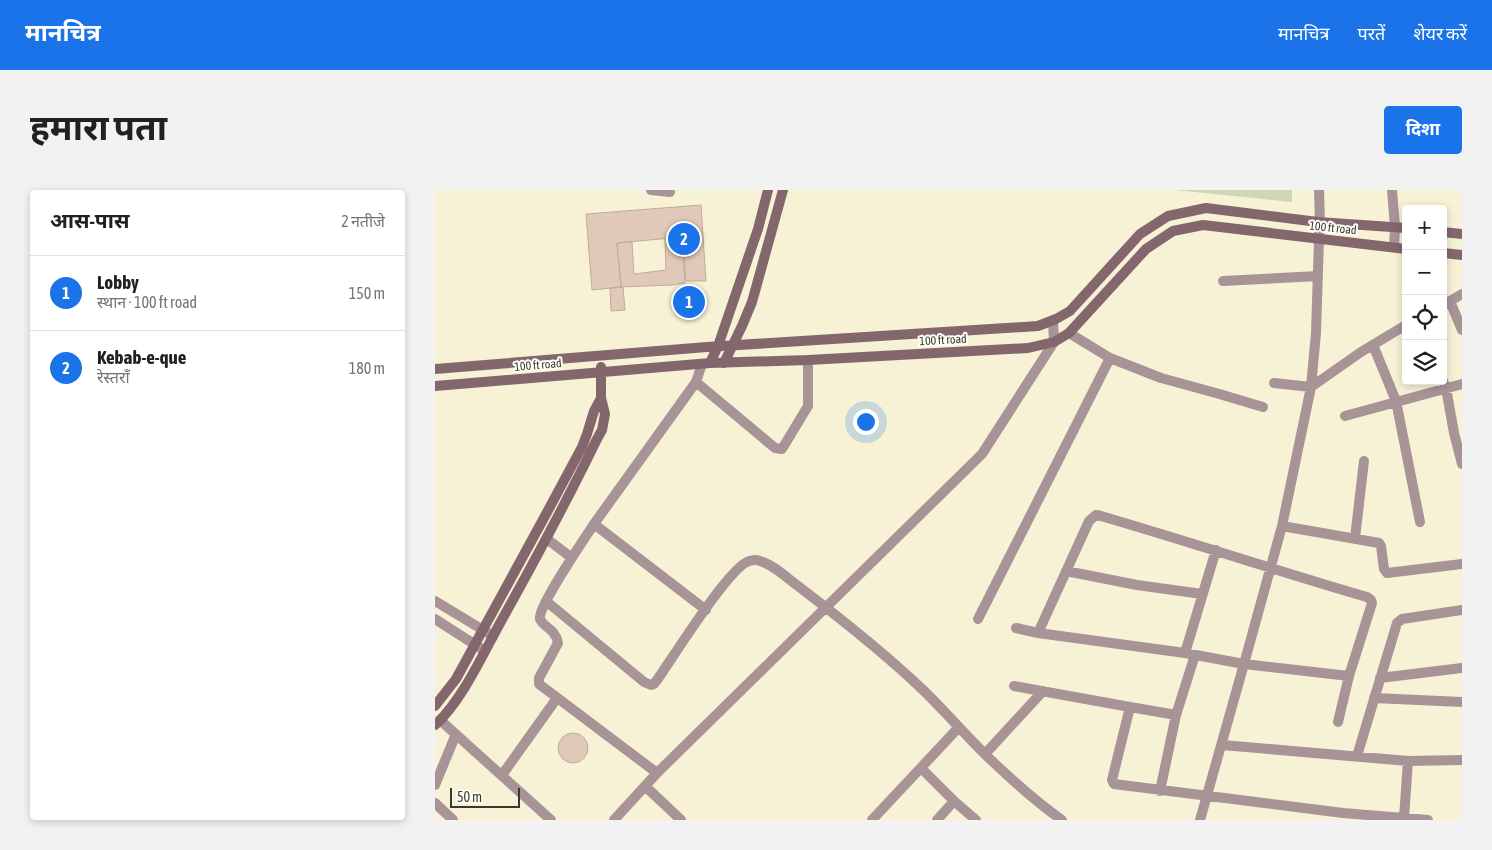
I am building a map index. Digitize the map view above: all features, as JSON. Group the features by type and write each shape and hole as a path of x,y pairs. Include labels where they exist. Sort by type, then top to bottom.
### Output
{"main road":[{"path":"706,364 718,346 758,229 768,190"},
{"path":"724,363 752,302 783,190"},
{"name":"100 ft road","path":"435,369 718,346 1038,326 1070,310 1140,234 1168,216 1205,208 1320,222 1402,228"},
{"name":"100 ft road","path":"435,386 706,364 1028,348 1054,342 1069,333 1147,249 1173,232 1203,225 1402,248"},
{"path":"1447,232 1462,234"},
{"path":"1447,252 1462,254"},
{"path":"438,722 464,688 485,651 563,509 601,430 605,414 601,398 600,356"},
{"path":"435,706 456,679 582,447 594,411 601,398"}],"street":[{"path":"651,190 670,192"},
{"path":"1200,820 1282,526 1311,386 1317,333 1319,190"},
{"path":"1392,190 1395,227 1394,247"},
{"path":"1223,281 1318,276"},
{"path":"1462,294 1447,303 1462,330"},
{"path":"614,820 657,773 982,454 1054,342 1053,320"},
{"path":"1274,383 1311,386 1402,327"},
{"path":"1069,333 1110,358 1161,378 1263,408"},
{"path":"1373,345 1396,401 1420,522"},
{"path":"978,619 1110,358"},
{"path":"695,382 775,448 782,449 808,406 808,360"},
{"path":"657,773 542,687 539,681 558,643 555,634 540,618 540,614 546,601 594,524 706,364"},
{"path":"1447,385 1462,384"},
{"path":"1345,416 1445,385 1462,464"},
{"path":"1355,538 1364,461"},
{"path":"1039,633 1089,521 1096,515 1101,516 1367,597 1371,600 1372,603 1349,676 1338,722"},
{"path":"594,524 706,610"},
{"path":"1282,526 1378,542 1381,544 1383,569 1387,573 1462,564"},
{"path":"547,539 572,558"},
{"path":"1160,791 1202,594 1215,550"},
{"path":"546,601 651,686 736,570 746,562 759,560 826,607 891,661 922,689 1018,785 1062,820"},
{"path":"1066,571 1137,585 1202,594"},
{"path":"435,601 493,636"},
{"path":"1357,756 1395,626 1399,621 1462,610"},
{"path":"435,618 485,651"},
{"path":"1016,628 1245,664 1349,676"},
{"path":"1379,678 1462,668"},
{"path":"1015,686 1176,715"},
{"path":"985,754 1043,691"},
{"path":"502,776 557,698"},
{"path":"1374,698 1462,702"},
{"path":"1130,707 1112,782 1114,784 1343,817 1428,820"},
{"path":"438,722 456,734 551,820"},
{"path":"872,820 959,727"},
{"path":"435,785 456,734"},
{"path":"1222,745 1407,761 1462,760"},
{"path":"1404,818 1407,761"},
{"path":"921,768 976,820"},
{"path":"645,786 681,820"},
{"path":"937,820 955,801"},
{"path":"435,803 453,820"}],"green space":[{"path":"1175,190 1292,190 1292,202"}],"building":[{"path":"701,205 706,281 686,281 682,237 617,243 621,287 592,290 586,214"},
{"path":"682,237 685,283 621,287 617,243 632,242 634,274 666,270 665,239"},
{"path":"623,287 625,310 611,311 610,288"},
{"path":"694,295 698,317 684,318 681,297"},
{"path":"573,733 584,737 588,748 584,759 573,763 562,759 558,748 562,737"}],"place":[{"name":"Kebab-e-que","path":"684,239"},
{"name":"Lobby","path":"689,302"}]}
